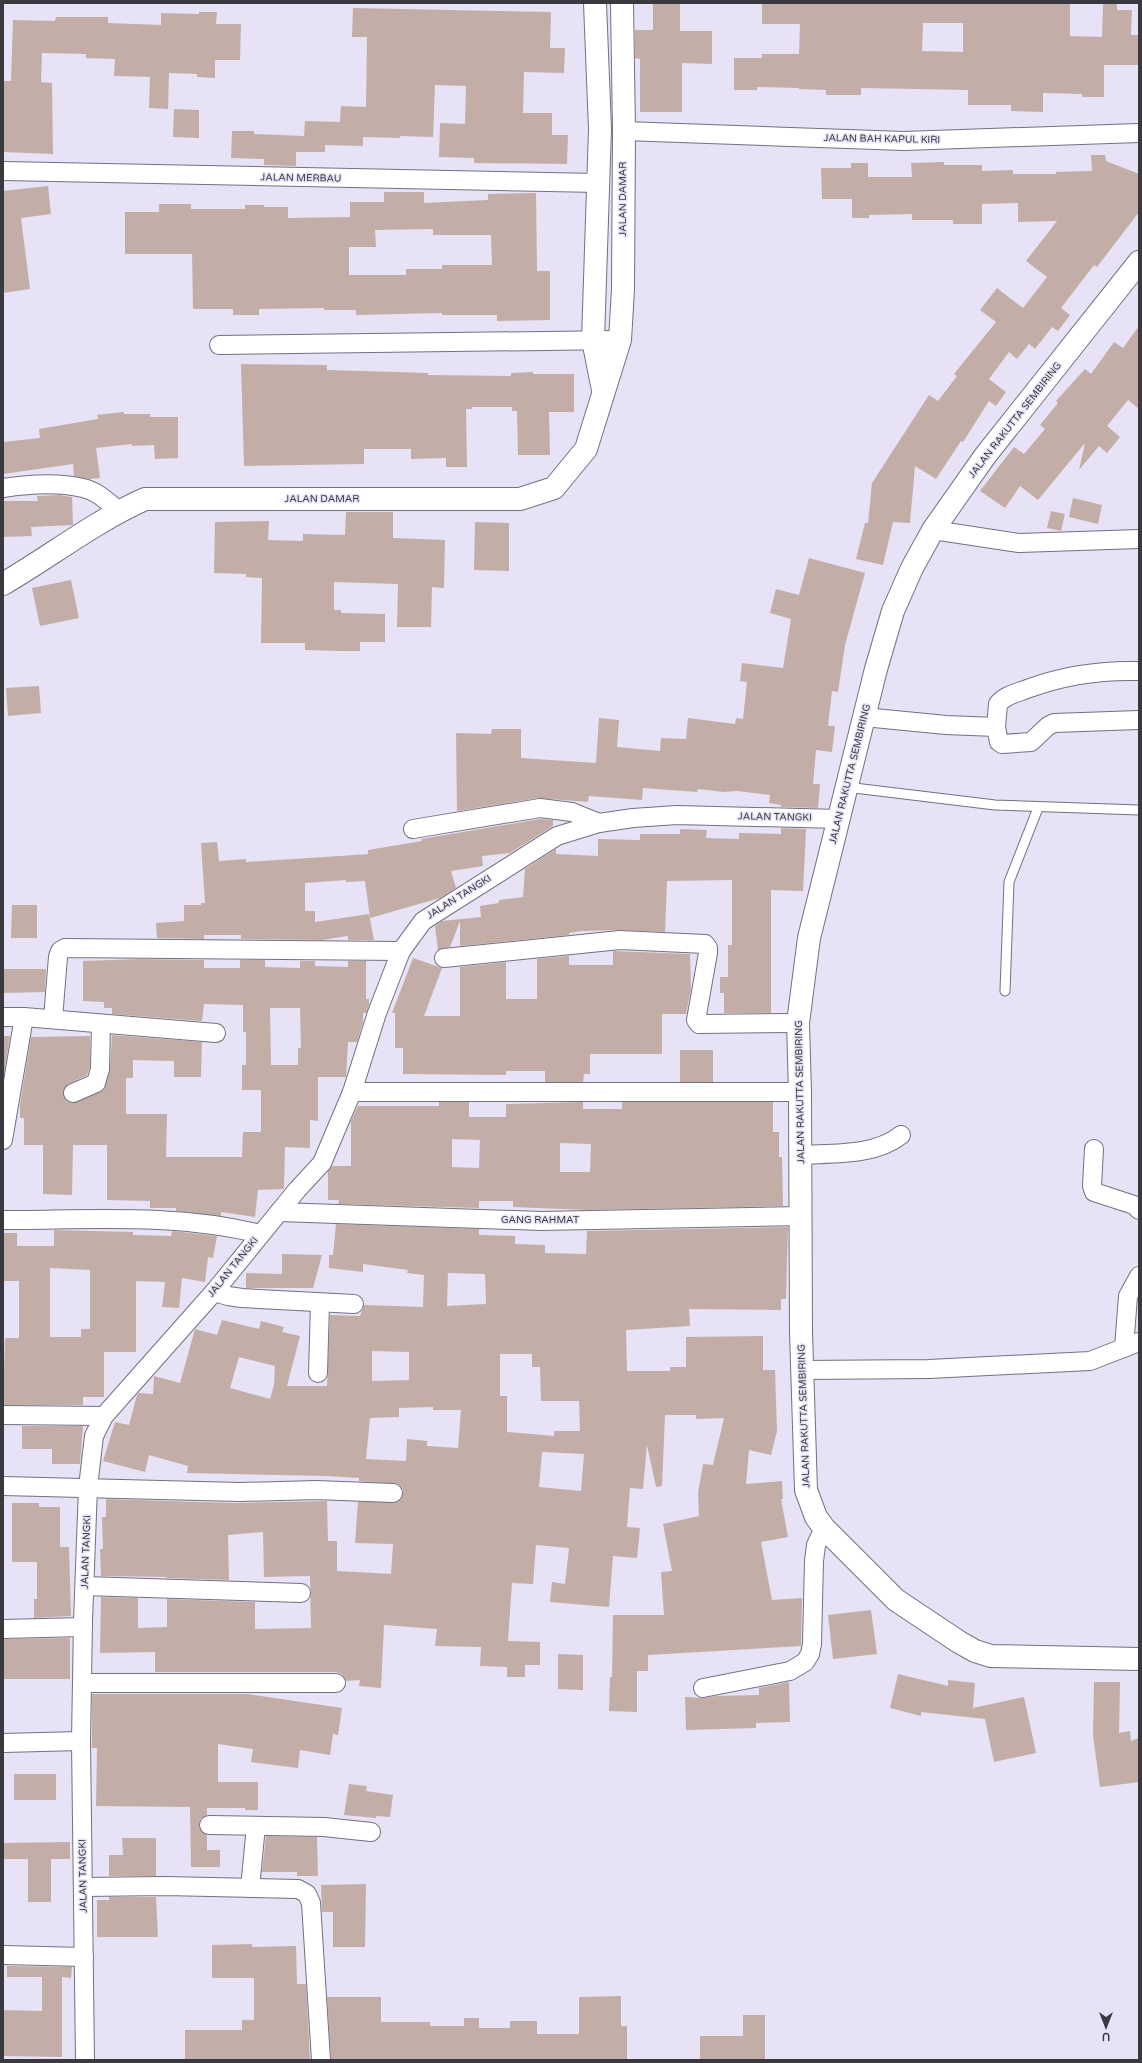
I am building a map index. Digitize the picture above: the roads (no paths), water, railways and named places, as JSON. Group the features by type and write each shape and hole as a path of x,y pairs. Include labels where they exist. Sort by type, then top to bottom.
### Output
{"main road":[{"name":"JALAN DAMAR","path":"594,3 600,129 593,340 604,393"},
{"name":"JALAN DAMAR","path":"3,584 119,510 144,499 520,499 554,488 586,449 620,340 623,289 624,131 622,3"},
{"name":"JALAN RAKUTTA SEMBIRING","path":"1139,262 985,456 933,530 912,568 893,611 846,787 809,938 798,1023 801,1155 801,1332 806,1490 816,1517 824,1528 896,1600 975,1651 991,1656 1139,1659"}],"street":[{"name":"JALAN BAH KAPUL KIRI","path":"624,131 904,141 1139,133"},
{"name":"JALAN MERBAU","path":"3,171 599,184"},
{"path":"219,345 620,340"},
{"path":"3,488 33,484 83,488 99,494 119,510"},
{"path":"933,530 1019,544 1139,539"},
{"path":"1139,671 1087,673 1055,679 1008,696 998,704 996,727 1000,744 1028,743 1033,742 1048,726 1054,722 1139,720"},
{"path":"864,717 946,725 996,727"},
{"path":"413,829 540,808 572,812 599,823"},
{"name":"JALAN TANGKI","path":"85,2060 81,1741 82,1684 88,1487 94,1436 104,1416 214,1292 260,1234 322,1163 352,1092 377,1013 401,952 423,921 556,836 599,823 633,818 677,815 839,819"},
{"path":"444,958 620,940 705,944 708,948 708,953 696,1020 699,1024 798,1023"},
{"path":"53,1019 58,958 60,951 65,948 401,952"},
{"path":"3,1017 53,1019 216,1033"},
{"path":"3,1140 24,1017"},
{"path":"73,1093 96,1083 100,1069 101,1024"},
{"path":"352,1092 800,1092"},
{"path":"801,1155 867,1149 883,1145 901,1135"},
{"path":"1094,1149 1092,1186 1094,1192 1134,1204 1139,1210"},
{"name":"GANG RAHMAT","path":"279,1212 541,1221 801,1216"},
{"path":"3,1220 157,1220 228,1226 260,1234"},
{"path":"803,1370 929,1368 1090,1361 1132,1345 1128,1296 1139,1276"},
{"path":"214,1292 228,1296 354,1304"},
{"path":"318,1373 320,1303"},
{"path":"3,1415 104,1416"},
{"path":"3,1486 240,1492 316,1490 393,1493"},
{"path":"703,1688 790,1671 805,1662 810,1654 812,1644 814,1561 816,1545 824,1528"},
{"path":"85,1586 301,1593"},
{"path":"3,1628 83,1627 84,1621"},
{"path":"82,1684 336,1684"},
{"path":"3,1743 81,1741"},
{"path":"209,1825 324,1827 371,1832"},
{"path":"250,1888 256,1826"},
{"path":"84,1887 166,1886 298,1889 307,1894 311,1903 321,2060"},
{"path":"3,1954 84,1957"}],"lane":[{"path":"846,787 995,805 1038,808 1139,810"},
{"path":"1005,991 1009,882 1038,808"}]}
